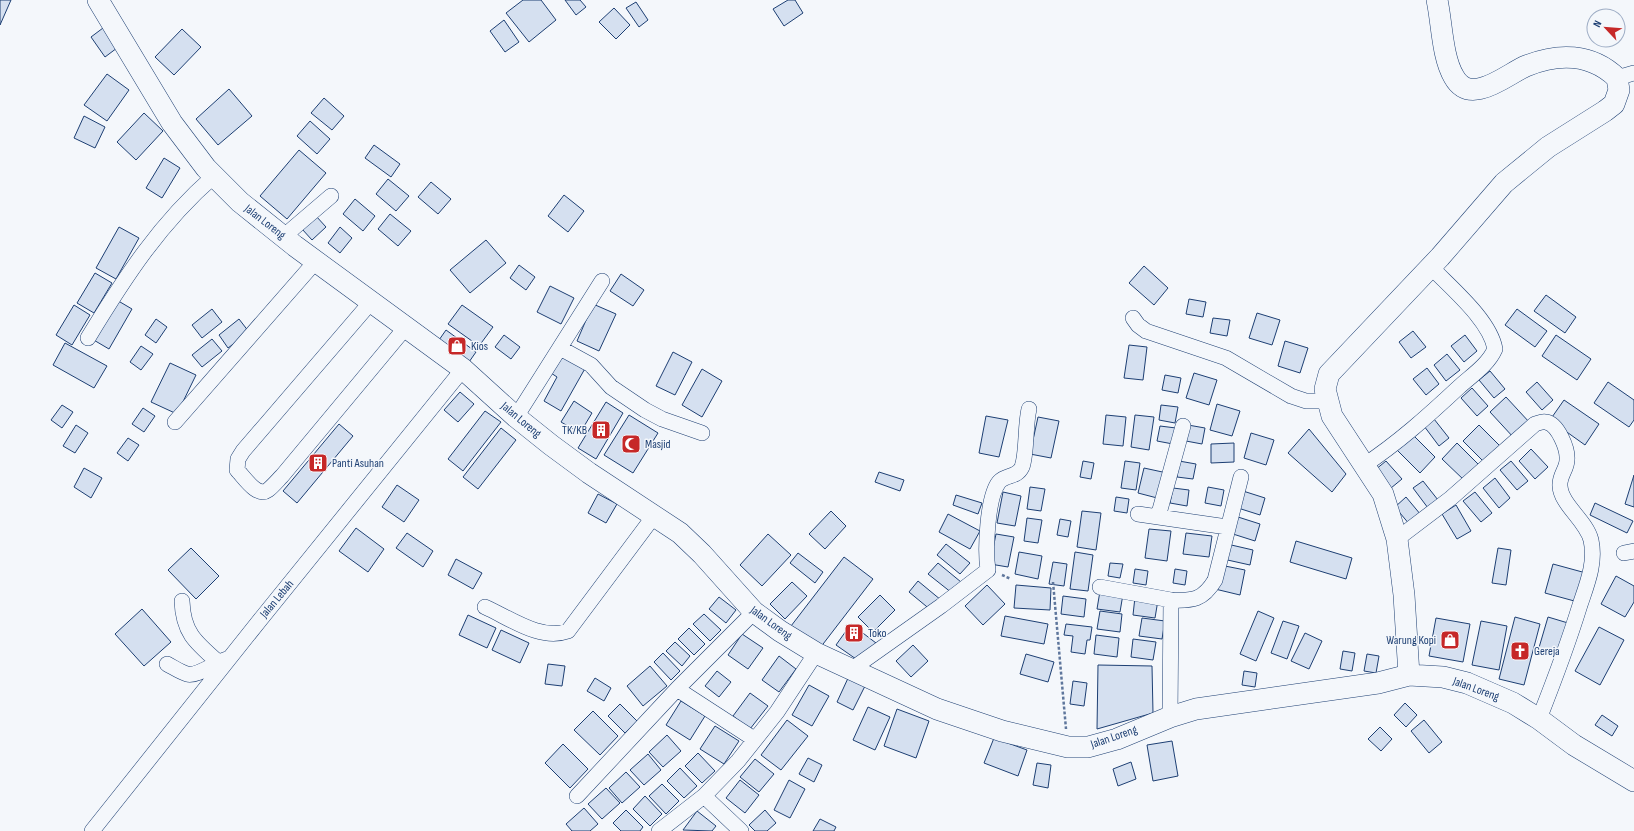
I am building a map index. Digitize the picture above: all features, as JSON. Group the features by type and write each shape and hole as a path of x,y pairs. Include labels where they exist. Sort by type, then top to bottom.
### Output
{"street":[{"name":"Jalan Loreng","path":"98,0 172,123 214,176 240,202 316,262 463,369 516,417 589,473 680,533 702,554 754,612 816,653 937,709 1002,731 1068,747 1088,747 1110,741 1170,717 1196,710 1378,683 1409,675 1442,677 1466,683 1513,703 1539,719 1574,745 1634,781"},
{"path":"1409,675 1404,595 1397,539 1383,494 1363,466 1332,416 1325,389 1329,374 1431,267 1504,183 1548,147 1614,104 1625,75 1611,72 1589,60 1579,57 1564,57 1549,59 1525,66 1507,78 1484,88 1472,90 1462,87 1453,77 1437,0"},
{"path":"88,338 119,287 163,226 189,197 214,176"},
{"path":"283,237 331,196"},
{"path":"175,422 316,262"},
{"path":"1363,466 1384,452 1431,413 1486,363 1495,349 1494,340 1476,314 1431,267"},
{"path":"516,417 602,281"},
{"path":"371,302 243,450 238,460 237,470 252,487 260,491 267,490 282,476 406,327"},
{"path":"1134,318 1138,325 1146,331 1226,358 1291,396 1306,401 1327,401"},
{"path":"560,348 591,365 610,387 645,410 662,419 702,433"},
{"name":"Jalan Lebah","path":"92,831 224,660 463,369"},
{"path":"852,669 941,606 988,570 987,533 992,502 999,482 1003,478 1016,474 1022,466 1029,409"},
{"path":"1397,539 1451,498 1535,424 1548,422 1556,429 1566,447 1567,456 1560,486 1564,498 1587,529 1592,550 1591,569 1566,650 1539,719"},
{"path":"1158,517 1184,426"},
{"path":"1100,587 1171,600 1192,600 1208,592 1218,570 1227,527 1241,477"},
{"path":"1138,514 1227,527"},
{"path":"485,606 536,631 547,634 568,631 654,516"},
{"path":"1170,717 1171,600"},
{"path":"182,601 183,619 189,633 204,650 224,660"},
{"path":"578,796 677,689 754,612"},
{"path":"659,831 704,796 738,761 777,712 816,653"},
{"path":"167,664 187,675 196,674 224,660"},
{"path":"677,689 754,739"},
{"path":"704,796 742,831"}],"path":[{"path":"1053,582 1068,747"}],"building":[{"path":"0,0 11,0 0,25"},
{"path":"523,0 541,0 556,20 529,42 506,13"},
{"path":"565,0 580,0 586,7 576,15"},
{"path":"788,0 795,0 803,13 784,26 773,9"},
{"path":"636,2 648,20 639,27 626,8"},
{"path":"614,8 630,25 616,39 599,22"},
{"path":"504,20 519,42 505,52 490,31"},
{"path":"103,28 117,48 105,57 91,37"},
{"path":"182,29 201,47 174,75 155,57"},
{"path":"107,74 129,90 107,121 84,105"},
{"path":"229,89 252,116 218,145 196,119"},
{"path":"324,98 344,116 332,130 311,113"},
{"path":"144,113 163,131 136,160 117,142"},
{"path":"84,116 105,127 95,148 74,138"},
{"path":"310,121 330,139 317,154 297,136"},
{"path":"374,145 400,164 391,177 365,158"},
{"path":"299,150 326,173 287,219 260,196"},
{"path":"164,158 180,168 162,198 146,188"},
{"path":"388,179 409,196 396,211 376,194"},
{"path":"431,182 451,199 438,214 418,197"},
{"path":"564,195 584,211 568,232 548,216"},
{"path":"355,199 375,216 363,231 343,214"},
{"path":"390,214 411,231 398,246 378,229"},
{"path":"316,216 326,227 312,240 302,229"},
{"path":"119,227 139,238 116,279 96,268"},
{"path":"340,227 352,238 340,253 328,243"},
{"path":"486,240 506,263 470,293 450,270"},
{"path":"519,265 535,277 526,290 510,278"},
{"path":"1144,266 1168,288 1154,305 1129,283"},
{"path":"95,273 112,283 94,313 77,303"},
{"path":"621,274 644,290 633,306 610,291"},
{"path":"550,286 574,298 561,324 537,312"},
{"path":"1546,295 1576,317 1565,333 1534,311"},
{"path":"115,299 132,309 109,349 92,339"},
{"path":"1189,299 1206,302 1203,317 1186,314"},
{"path":"593,304 616,314 599,351 577,341"},
{"path":"74,305 90,315 72,345 56,335"},
{"path":"462,305 493,327 479,346 448,324"},
{"path":"212,309 222,322 202,338 192,325"},
{"path":"1517,309 1547,331 1535,347 1505,325"},
{"path":"1257,313 1280,320 1272,345 1249,338"},
{"path":"1213,318 1230,320 1227,336 1210,333"},
{"path":"156,319 167,327 156,343 145,335"},
{"path":"239,319 249,332 228,348 219,335"},
{"name":"Kios","path":"446,330 476,352 469,362 439,340"},
{"path":"1413,331 1426,347 1411,358 1399,342"},
{"path":"504,335 520,347 511,359 495,347"},
{"path":"1465,335 1477,351 1464,362 1451,346"},
{"path":"1556,335 1591,359 1577,380 1542,356"},
{"path":"212,339 222,351 202,367 192,355"},
{"path":"1285,341 1308,348 1300,373 1278,366"},
{"path":"65,343 107,366 94,388 53,365"},
{"path":"1129,345 1147,347 1143,380 1124,378"},
{"path":"141,346 153,354 141,370 130,362"},
{"path":"673,352 692,362 675,395 656,386"},
{"path":"561,354 587,365 561,411 544,401 557,377 551,373"},
{"path":"1447,354 1460,370 1446,381 1434,365"},
{"path":"170,363 196,375 177,414 151,402"},
{"path":"1427,368 1439,384 1426,395 1413,379"},
{"path":"702,369 722,381 702,417 682,405"},
{"path":"1490,371 1505,389 1494,398 1479,380"},
{"path":"1194,373 1217,380 1209,405 1186,398"},
{"path":"1165,375 1181,378 1178,393 1162,390"},
{"path":"1537,382 1553,400 1542,410 1526,392"},
{"path":"1608,382 1634,400 1634,420 1629,427 1594,403"},
{"path":"1472,388 1488,406 1477,416 1461,398"},
{"path":"460,392 474,404 458,422 444,410"},
{"path":"1506,397 1530,423 1514,438 1490,412"},
{"path":"1564,400 1599,424 1585,445 1550,420"},
{"path":"574,401 592,413 580,433 561,422"},
{"name":"TK/KB","path":"606,402 623,413 596,459 578,448"},
{"path":"1217,404 1240,411 1232,436 1210,430"},
{"path":"62,405 73,412 62,428 51,420"},
{"path":"1161,405 1178,407 1175,423 1159,420"},
{"path":"143,408 155,416 144,432 132,424"},
{"path":"485,411 501,422 463,471 448,459"},
{"name":"Masjid","path":"629,415 658,433 633,473 604,455"},
{"path":"1106,415 1126,417 1123,446 1103,444"},
{"path":"1135,415 1154,417 1149,450 1131,447"},
{"path":"986,416 1008,420 999,457 979,453"},
{"path":"1038,417 1059,421 1051,458 1030,454"},
{"path":"1434,419 1449,438 1439,446 1424,426"},
{"name":"Panti Asuhan","path":"339,424 353,436 297,503 283,491"},
{"path":"76,425 88,433 75,453 63,446"},
{"path":"1188,425 1205,428 1202,444 1186,441"},
{"path":"1479,425 1502,448 1486,464 1463,441"},
{"path":"1160,426 1176,428 1173,444 1157,441"},
{"path":"501,428 516,440 478,489 463,477"},
{"path":"1309,429 1346,474 1332,492 1288,453"},
{"path":"1251,433 1274,440 1266,465 1244,458"},
{"path":"1412,434 1435,457 1420,473 1397,450"},
{"path":"128,438 139,445 128,461 117,453"},
{"path":"1234,443 1234,462 1211,463 1211,444"},
{"path":"1457,443 1480,466 1465,481 1442,459"},
{"path":"1531,449 1548,467 1535,479 1519,461"},
{"path":"1083,461 1094,463 1091,479 1080,477"},
{"path":"1125,461 1140,463 1136,490 1121,488"},
{"path":"1179,461 1196,464 1193,479 1177,477"},
{"path":"1386,461 1402,479 1391,488 1375,470"},
{"path":"1511,461 1528,481 1517,490 1500,470"},
{"path":"84,468 102,478 91,498 74,487"},
{"path":"1144,468 1167,473 1161,499 1138,493"},
{"path":"879,472 904,480 900,491 875,482"},
{"path":"1634,475 1634,507 1625,504"},
{"path":"1495,478 1510,498 1499,508 1483,488"},
{"path":"1423,481 1438,500 1428,508 1413,488"},
{"path":"397,485 419,500 404,522 382,507"},
{"path":"1030,487 1045,489 1041,511 1027,509"},
{"path":"1208,487 1224,490 1221,506 1205,503"},
{"path":"1173,488 1189,490 1187,506 1170,503"},
{"path":"1243,491 1265,498 1260,515 1238,508"},
{"path":"1003,492 1021,496 1015,526 997,523"},
{"path":"1475,492 1492,513 1481,522 1463,501"},
{"path":"598,494 617,504 606,523 588,513"},
{"path":"956,495 982,503 978,514 953,505"},
{"path":"1116,497 1129,499 1127,513 1114,511"},
{"path":"1406,497 1421,515 1410,525 1395,507"},
{"path":"1595,503 1633,521 1627,533 1590,515"},
{"path":"1456,505 1471,531 1457,539 1442,514"},
{"path":"831,511 846,526 825,549 809,534"},
{"path":"1082,511 1101,513 1096,550 1077,547"},
{"path":"948,514 980,531 970,549 939,532"},
{"path":"1238,517 1260,524 1255,541 1233,534"},
{"path":"1027,518 1042,520 1038,543 1024,541"},
{"path":"1060,519 1071,521 1068,537 1057,535"},
{"path":"356,528 384,549 368,572 339,551"},
{"path":"1149,529 1171,531 1167,561 1145,558"},
{"path":"407,533 433,551 423,567 396,548"},
{"path":"1186,533 1212,536 1209,557 1183,554"},
{"path":"768,534 791,555 762,586 740,565"},
{"path":"996,534 1014,537 1008,567 990,564"},
{"path":"1296,541 1352,558 1346,579 1290,562"},
{"path":"946,544 970,563 960,574 937,555"},
{"path":"1227,544 1253,550 1250,565 1223,559"},
{"path":"191,548 219,576 196,599 168,570"},
{"path":"1498,548 1511,550 1506,585 1492,583"},
{"path":"1019,552 1042,556 1038,579 1015,574"},
{"path":"1075,552 1093,555 1088,591 1070,589"},
{"path":"798,553 823,572 815,583 790,563"},
{"path":"844,557 873,579 820,648 791,626"},
{"path":"456,559 482,573 473,589 448,575"},
{"path":"1053,562 1067,564 1064,586 1049,584"},
{"path":"938,563 961,582 952,593 928,574"},
{"path":"1110,563 1123,564 1120,578 1108,576"},
{"path":"1553,564 1586,573 1578,602 1545,593"},
{"path":"1220,565 1245,570 1240,595 1215,589"},
{"path":"1135,569 1148,571 1146,585 1133,583"},
{"path":"1175,569 1187,571 1185,585 1173,583"},
{"path":"1616,576 1634,586 1634,602 1625,617 1601,604"},
{"path":"918,581 941,600 932,611 909,592"},
{"path":"792,582 807,596 785,619 770,604"},
{"path":"987,585 1005,604 983,625 965,606"},
{"path":"1016,585 1051,588 1050,610 1014,608"},
{"path":"1100,591 1123,594 1120,612 1097,609"},
{"path":"880,595 895,610 873,632 858,617"},
{"path":"1063,596 1086,599 1084,617 1061,614"},
{"path":"719,597 736,610 726,623 709,609"},
{"path":"1135,597 1158,600 1155,618 1133,615"},
{"path":"142,609 171,642 144,666 115,634"},
{"path":"1100,611 1122,614 1120,632 1097,629"},
{"path":"1258,611 1274,618 1256,661 1240,654"},
{"path":"704,614 721,630 710,641 693,624"},
{"path":"468,615 496,628 487,648 459,635"},
{"path":"1005,616 1048,624 1044,644 1001,636"},
{"name":"Gereja","path":"1515,617 1540,624 1524,685 1499,679"},
{"path":"1548,617 1568,623 1558,657 1538,651"},
{"path":"1142,618 1165,621 1162,639 1139,636"},
{"name":"Warung Kopi","path":"1436,618 1470,624 1463,662 1429,656"},
{"path":"1283,621 1299,626 1287,659 1271,653"},
{"path":"1481,621 1507,626 1499,670 1472,665"},
{"name":"Toko","path":"851,624 876,643 865,658 860,654 856,659 836,645"},
{"path":"1066,624 1092,627 1090,640 1087,640 1085,654 1071,652 1073,636 1064,635"},
{"path":"1599,627 1624,640 1600,685 1575,671"},
{"path":"689,628 705,644 694,655 678,639"},
{"path":"501,630 529,643 520,663 492,650"},
{"path":"1305,633 1322,641 1309,669 1291,661"},
{"path":"742,634 763,648 748,669 728,655"},
{"path":"1096,635 1119,638 1117,657 1094,654"},
{"path":"1133,639 1156,642 1153,660 1131,657"},
{"path":"675,642 690,656 682,666 666,651"},
{"path":"913,645 928,661 911,677 896,661"},
{"path":"1343,651 1355,653 1352,671 1340,669"},
{"path":"663,653 680,671 671,680 654,662"},
{"path":"1026,654 1054,662 1048,682 1020,674"},
{"path":"1367,654 1379,656 1376,673 1364,671"},
{"path":"779,656 796,669 779,692 762,680"},
{"path":"548,664 565,666 562,686 545,684"},
{"path":"1098,665 1152,666 1153,713 1097,729"},
{"path":"650,666 667,686 643,706 627,686"},
{"path":"717,671 731,682 719,697 705,686"},
{"path":"1244,671 1257,673 1255,687 1242,685"},
{"path":"849,676 866,684 853,710 837,702"},
{"path":"595,678 611,688 604,701 587,691"},
{"path":"1073,681 1087,683 1084,706 1070,704"},
{"path":"809,685 829,696 812,726 792,715"},
{"path":"750,693 768,706 750,729 733,716"},
{"path":"681,701 705,716 690,740 666,725"},
{"path":"1405,703 1417,715 1406,727 1394,715"},
{"path":"620,704 637,721 625,733 608,716"},
{"path":"868,707 890,717 875,750 853,740"},
{"path":"897,709 929,721 916,758 884,746"},
{"path":"593,711 618,736 600,755 574,730"},
{"path":"1602,715 1618,726 1612,736 1595,725"},
{"path":"787,720 808,736 781,770 761,755"},
{"path":"1424,720 1442,742 1429,753 1411,731"},
{"path":"715,726 739,741 724,764 700,749"},
{"path":"1380,727 1392,739 1381,751 1368,739"},
{"path":"667,735 681,751 663,767 649,752"},
{"path":"994,738 1027,750 1018,776 984,763"},
{"path":"1172,741 1178,776 1153,781 1147,745"},
{"path":"563,744 588,769 570,788 545,763"},
{"path":"698,753 715,771 702,783 685,766"},
{"path":"648,754 661,770 644,785 630,770"},
{"path":"808,758 822,765 814,782 799,774"},
{"path":"755,759 774,774 759,792 740,777"},
{"path":"1131,762 1136,779 1118,786 1113,769"},
{"path":"1037,763 1051,765 1048,788 1033,785"},
{"path":"680,768 697,786 684,798 667,781"},
{"path":"626,772 640,787 622,803 609,788"},
{"path":"740,780 759,795 745,813 726,798"},
{"path":"789,780 805,789 790,818 774,810"},
{"path":"662,784 679,801 666,814 649,796"},
{"path":"606,788 620,803 602,819 588,804"},
{"path":"645,796 662,814 650,826 633,809"},
{"path":"584,808 598,824 590,831 572,831 566,824"},
{"path":"626,810 643,827 640,831 621,831 613,823"},
{"path":"765,810 776,823 767,831 755,831 749,825"},
{"path":"697,811 716,826 712,831 683,830"},
{"path":"820,819 836,827 834,831 813,831"}],"place":[{"name":"Kios","path":"457,346"},
{"name":"TK/KB","path":"601,430"},
{"name":"Masjid","path":"631,444"},
{"name":"Panti Asuhan","path":"318,463"},
{"name":"Toko","path":"854,633"},
{"name":"Warung Kopi","path":"1450,640"},
{"name":"Gereja","path":"1520,651"}]}
